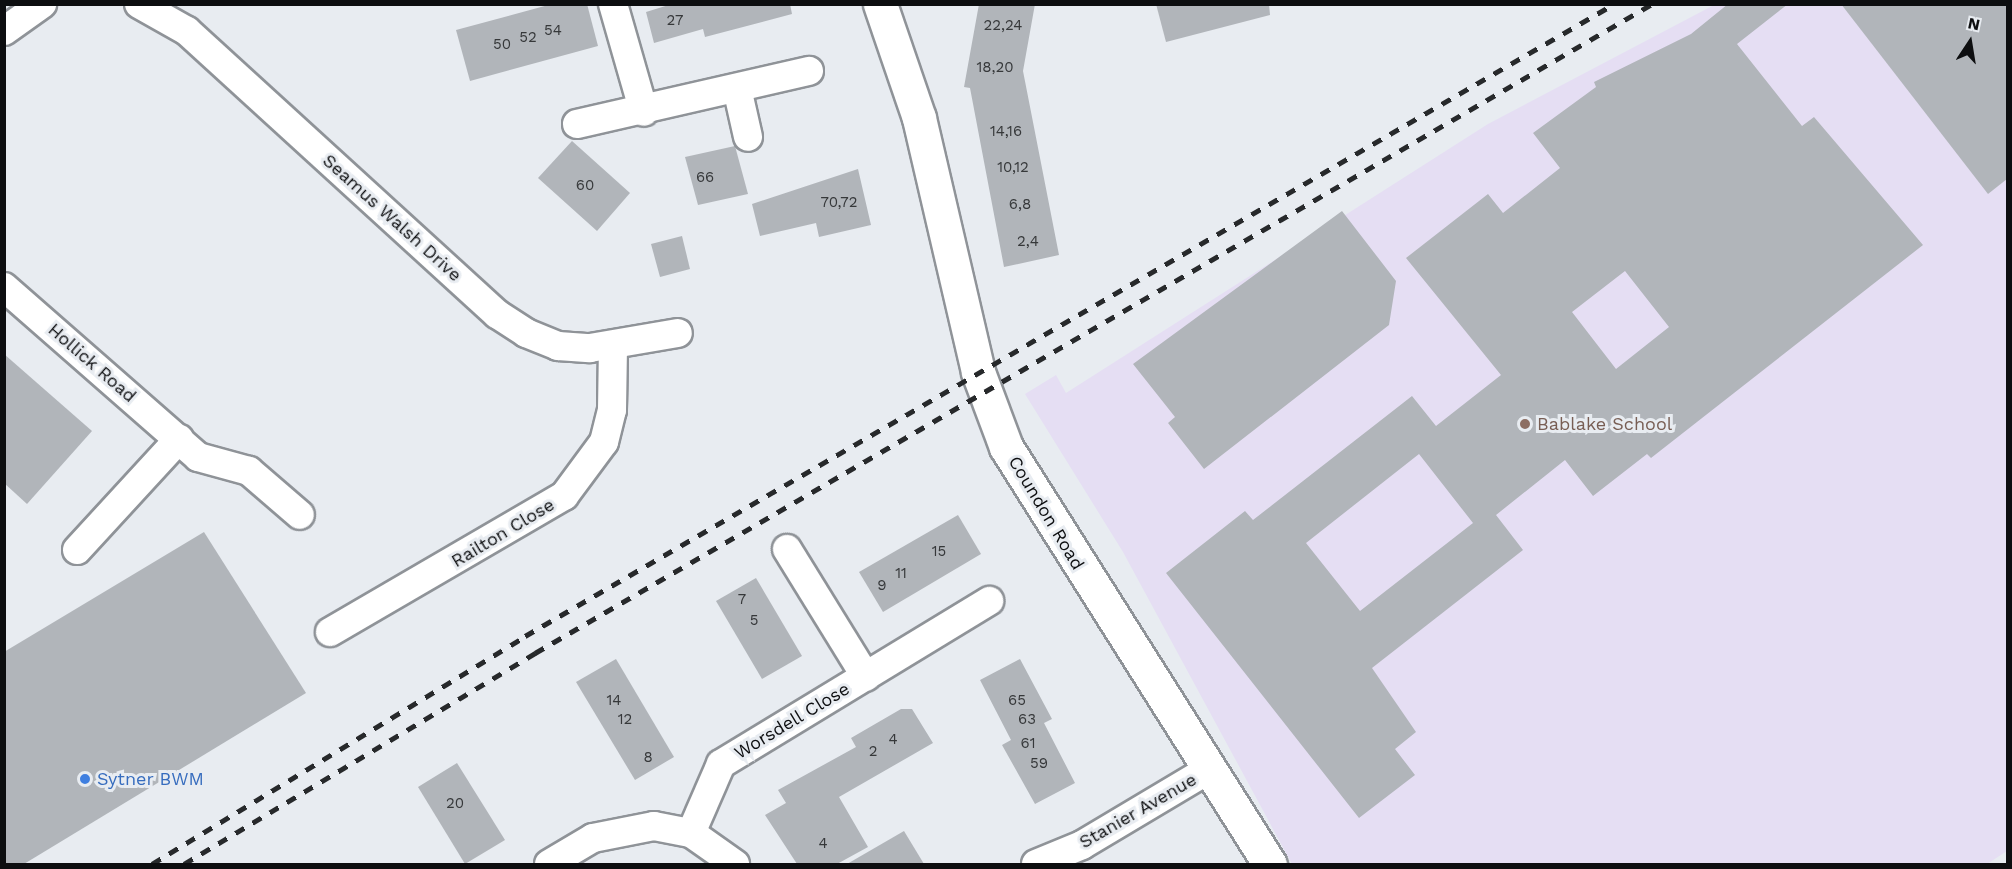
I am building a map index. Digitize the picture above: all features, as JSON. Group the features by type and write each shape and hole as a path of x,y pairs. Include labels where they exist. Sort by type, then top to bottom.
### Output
{"street":[{"path":"4,30 42,4"},
{"name":"Seamus Walsh Drive","path":"139,4 187,31 497,314 558,346 614,345 678,333"},
{"path":"613,4 644,112"},
{"name":"Coundon Road","path":"880,4 919,118 960,310 1006,447 1174,710 1206,771 1270,864"},
{"path":"577,124 644,112 809,71"},
{"path":"736,88 748,137"},
{"name":"Hollick Road","path":"4,286 198,457 249,471 300,515"},
{"name":"Railton Close","path":"330,632 564,496 604,442 612,410 614,345"},
{"path":"77,550 179,440"},
{"name":"Worsdell Close","path":"787,549 866,677"},
{"name":"Worsdell Close","path":"691,833 721,764 989,601"},
{"name":"Stanier Avenue","path":"1036,864 1082,845 1206,771"},
{"path":"549,864 593,838 630,827 691,833 735,864"}],"shaded area":[{"name":"Bablake School","path":"1714,5 2007,5 2007,851 1987,864 1292,864 1123,552 1025,394 1056,375 1066,393 1488,124"}],"building":[{"path":"552,4 587,4 598,46 470,81 456,30"},
{"path":"672,4 790,4 792,14 705,37 703,29 654,43 646,12"},
{"path":"979,4 1035,4 1023,71 1059,255 1004,267 970,88 964,87"},
{"path":"1156,4 1269,4 1270,15 1166,42"},
{"path":"1728,4 1788,4 1737,44 1802,126 1814,117 1923,245 1651,458 1647,454 1593,496 1565,460 1496,515 1523,550 1372,668 1416,732 1395,749 1415,775 1359,818 1166,573 1245,511 1253,520 1412,396 1436,426 1501,375 1406,258 1488,194 1503,213 1560,168 1533,133 1596,87 1594,82 1691,34","holes":["1625,271 1669,327 1616,369 1572,312","1419,454 1473,523 1360,611 1306,543"]},
{"path":"1841,4 2007,4 2007,179 1988,194"},
{"path":"572,141 630,193 597,231 538,178"},
{"path":"735,146 748,194 698,205 685,157"},
{"path":"858,169 871,225 819,237 816,223 760,236 752,204"},
{"path":"1342,211 1396,281 1389,325 1204,469 1168,423 1175,417 1133,364"},
{"path":"682,236 690,269 660,277 651,244"},
{"path":"4,354 92,431 27,504 4,483"},
{"path":"958,515 981,554 883,612 859,572"},
{"name":"Sytner BWM","path":"204,532 306,693 24,864 4,864 4,652"},
{"path":"756,578 802,656 762,679 716,601"},
{"path":"616,659 674,757 635,780 576,682"},
{"path":"1020,659 1052,719 1044,723 1075,783 1035,804 1002,745 1011,740 980,680"},
{"path":"901,709 912,709 933,743 839,797 868,847 837,864 797,864 765,815 786,803 778,790 856,747 851,738"},
{"path":"457,763 505,840 465,864 418,787"},
{"path":"904,831 924,864 847,864"}],"railway":[{"path":"152,864 525,636 1614,4"},
{"path":"184,864 535,653 1652,4"}],"place":[{"name":"Bablake School","path":"1525,424"},
{"name":"Sytner BWM","path":"85,779"}]}
